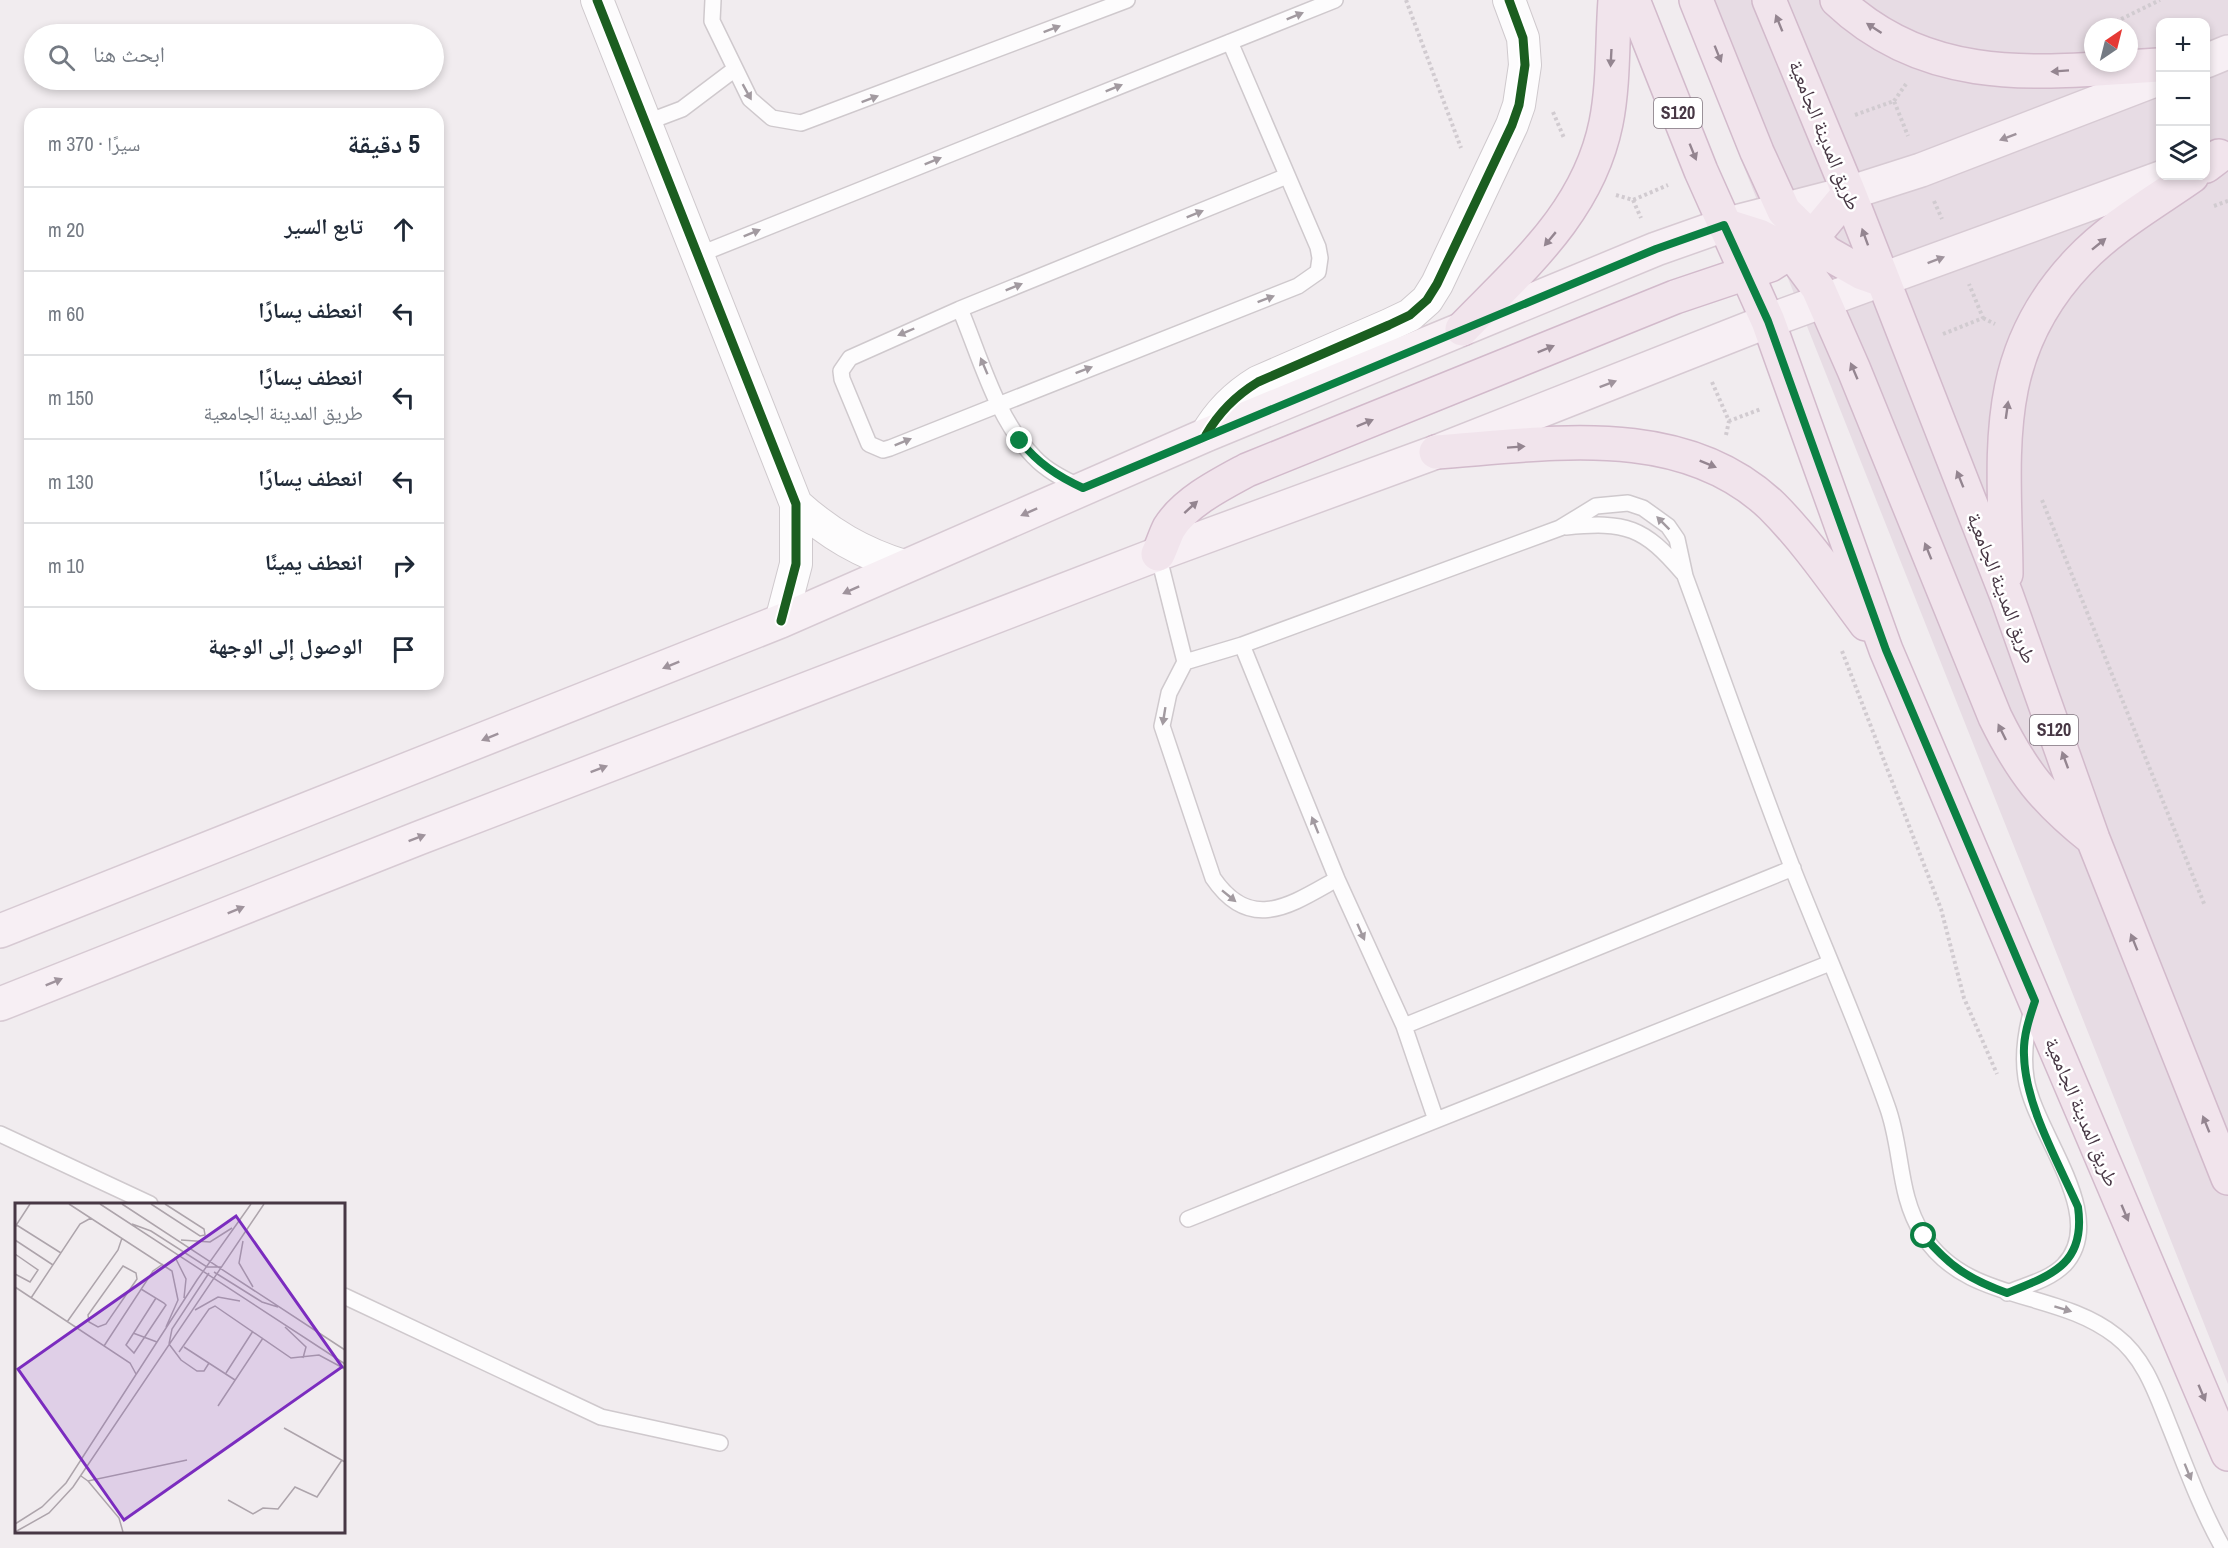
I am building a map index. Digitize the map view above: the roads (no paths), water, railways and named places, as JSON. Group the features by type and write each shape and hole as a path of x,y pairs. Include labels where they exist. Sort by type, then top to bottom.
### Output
{"main road":[{"path":"1462,329 1547,243 1585,187 1598,155 1606,122 1615,0"},
{"name":"طريق المدينة الجامعية","path":"1633,0 1724,225 1768,321 1886,650 2228,1454"},
{"path":"1696,0 1757,152 1802,246 1810,275 1824,301 1995,717 2012,751 2045,796 2060,813 2093,839"},
{"name":"طريق المدينة الجامعية","path":"1769,0 1849,194 2006,594 2093,839 2228,1178"},
{"path":"1837,0 1886,36 1927,55 1966,66 2005,72 2045,72 2156,65"},
{"path":"2210,59 2228,52"},
{"path":"0,931 781,621 1206,435 1656,249 1724,225 1849,194 1921,170 2156,80"},
{"path":"0,1004 419,838 1158,554 1436,452 1768,321 2156,180"},
{"path":"2006,594 2005,426 2011,382 2025,340 2048,297 2080,259 2187,180"},
{"path":"1158,554 1170,527 1193,504 1218,485 1247,470 1675,297 1746,273 1802,246 1849,194"},
{"path":"1724,225 1802,246 1882,280"},
{"path":"1436,452 1580,442 1621,444 1655,448 1687,456 1719,469 1771,505 1791,527 1886,650"}],"street":[{"path":"597,0 796,504 796,564 781,621"},
{"path":"1206,435 1226,406 1241,393 1267,378 1410,315 1427,300 1453,254 1519,105 1525,65 1522,38 1509,0"},
{"path":"796,504 819,525 846,543 874,557 904,566"}],"lane":[{"path":"713,0 712,21 750,99 772,118 801,123 1127,0"},
{"path":"698,255 1335,0"},
{"path":"1230,42 1318,247 1320,258 1318,272 1310,280 883,450 869,444 865,438 842,380 843,364 858,353 1287,176"},
{"path":"645,123 682,109 735,69"},
{"path":"960,309 1010,427 1035,459 1057,476 1083,488"},
{"path":"1185,663 1242,645 1560,528 1596,506 1628,503 1643,508 1668,526 1677,539 1685,576 1793,868 1888,1109 1902,1187 1911,1212 1924,1236 1954,1268 1972,1280 2086,1317 2117,1336 2130,1349 2150,1380 2209,1524 2223,1548"},
{"path":"1560,528 1600,524 1635,531 1665,552 1685,576"},
{"path":"1158,554 1185,663 1169,693 1161,726 1213,878 1223,892 1236,902 1252,909 1268,911 1283,909 1337,879"},
{"path":"1242,645 1337,879 1404,1026 1436,1120"},
{"path":"1404,1026 1793,868"},
{"path":"1188,1219 1830,963"},
{"path":"2007,1293 2050,1276 2073,1254 2079,1238 2078,1207 2026,1080 2024,1054 2027,1027 2035,1001"},
{"path":"0,1134 148,1203"},
{"path":"345,1296 601,1417 720,1443"}]}
